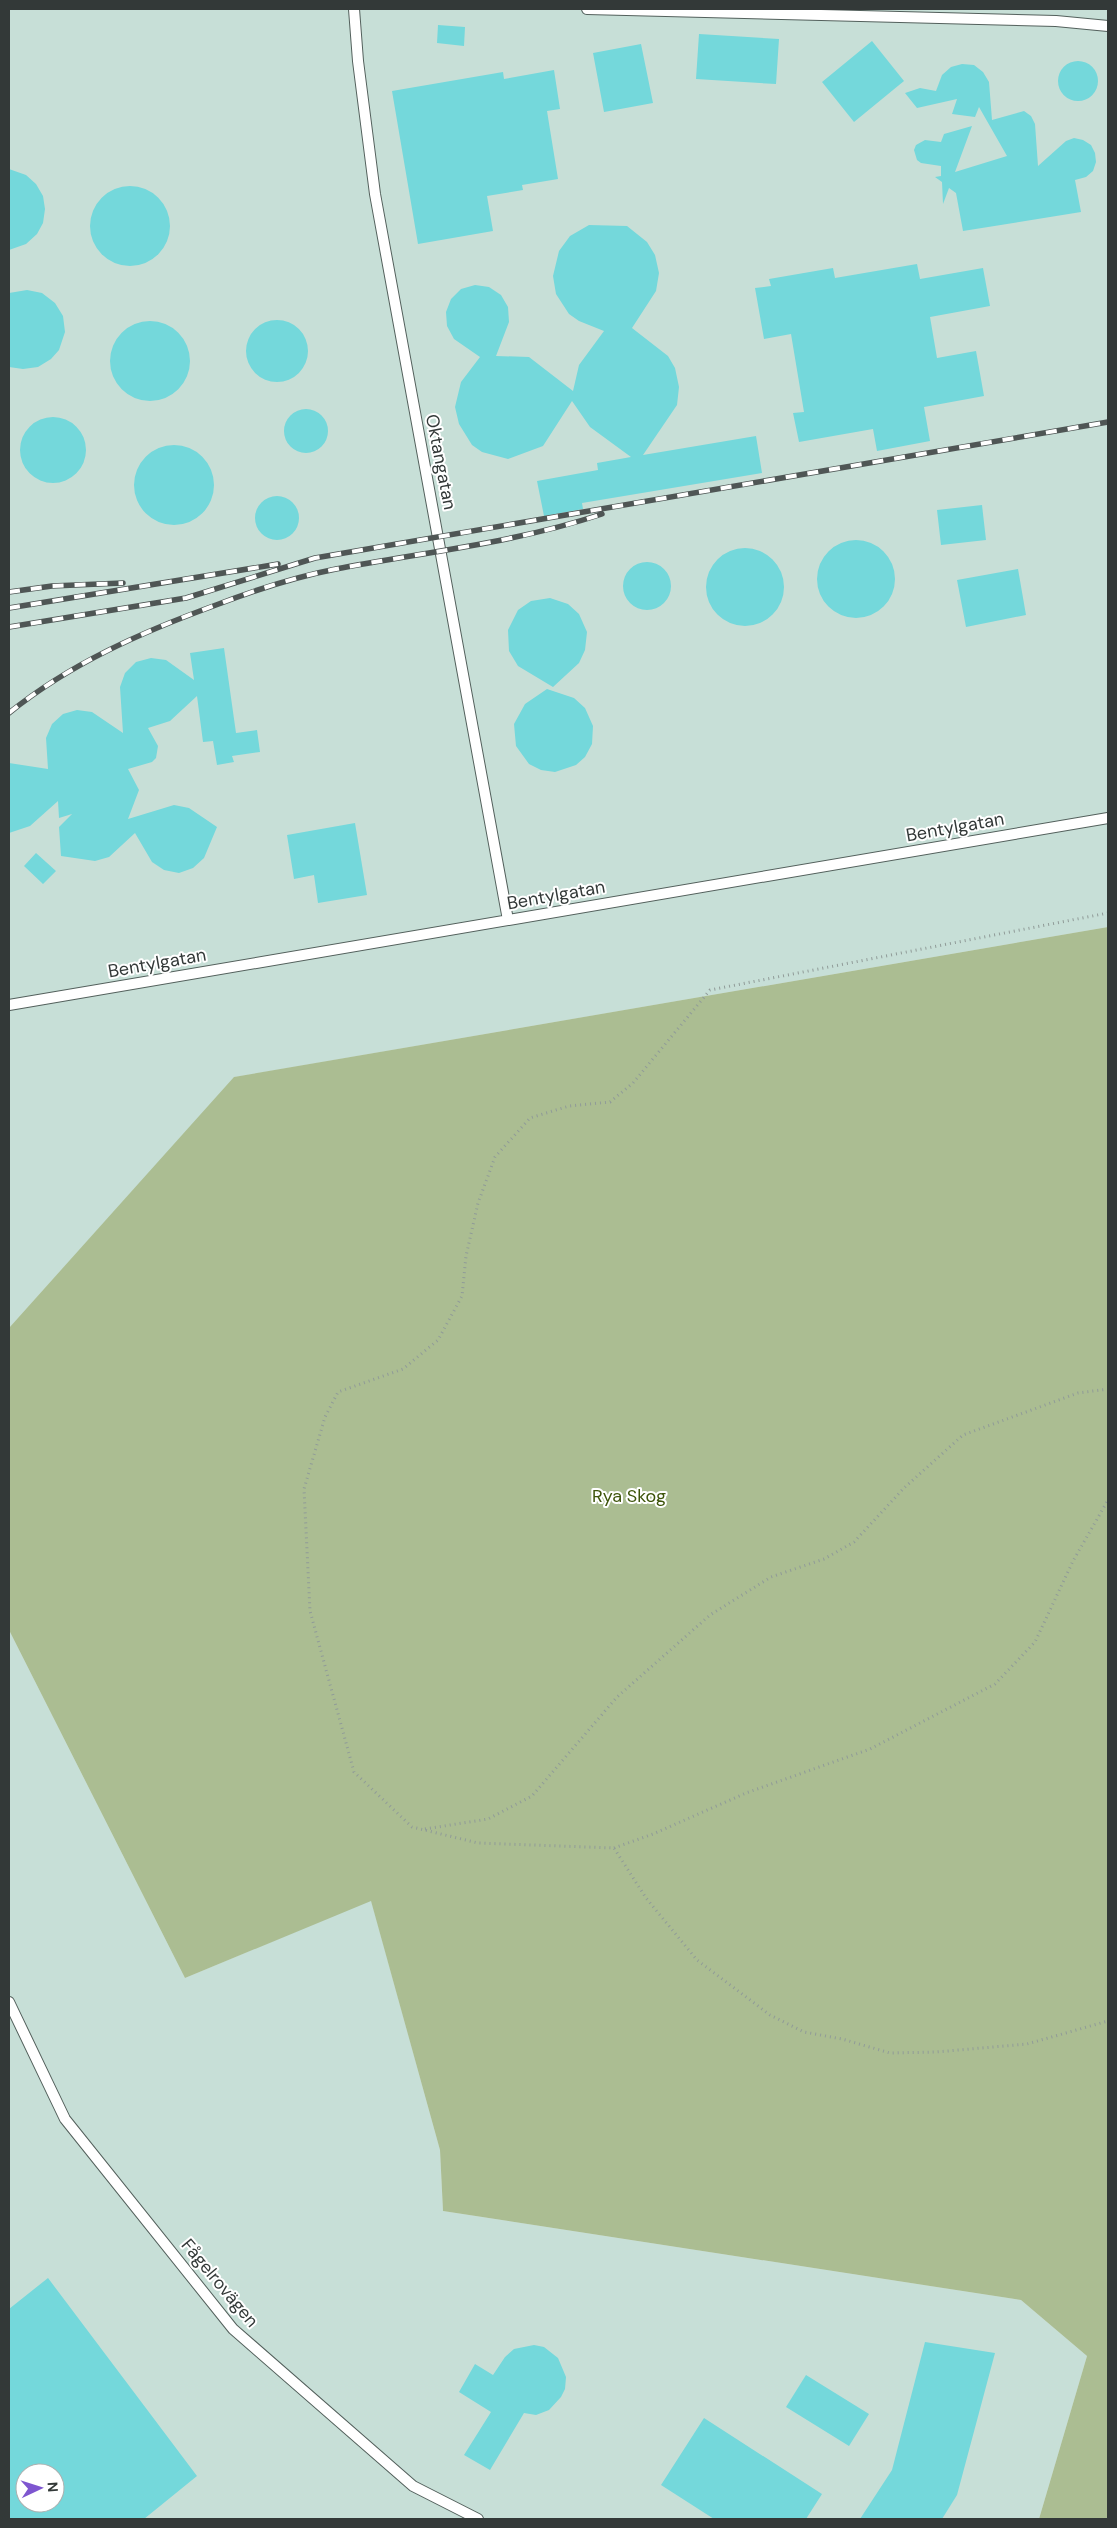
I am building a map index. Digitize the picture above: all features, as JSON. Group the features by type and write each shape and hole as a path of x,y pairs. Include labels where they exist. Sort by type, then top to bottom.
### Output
{"lane":[{"name":"Oktangatan","path":"354,9 358,61 375,194 508,920"},
{"path":"587,9 1056,21 1108,26"},
{"name":"Bentylgatan","path":"9,1005 1108,818"},
{"name":"Fågelrovägen","path":"9,2002 65,2119 233,2329 413,2486 478,2519"}],"path":[{"path":"1108,913 710,990 633,1083 610,1102 569,1106 530,1118 495,1157 478,1204 466,1256 462,1296 438,1340 403,1369 338,1392 324,1417 304,1489 310,1611 354,1772 412,1827 478,1842 614,1848 653,1834 746,1792 870,1749 995,1684 1036,1642 1074,1561 1108,1500"},
{"path":"422,1830 488,1819 532,1796 617,1697 710,1615 771,1577 824,1559 854,1542 904,1488 963,1435 1078,1393 1108,1389"},
{"path":"614,1848 646,1898 697,1960 770,2015 804,2032 842,2039 890,2053 936,2052 1027,2044 1108,2021"}],"shaded area":[{"path":"9,9 1108,9 1108,927 235,1077 9,1328"},
{"path":"9,1630 185,1978 371,1900 440,2150 443,2211 1021,2300 1087,2356 1039,2519 9,2519"}],"green space":[{"name":"Rya Skog","path":"1108,927 1108,2519 1039,2519 1087,2356 1021,2300 443,2211 440,2150 371,1901 185,1978 9,1630 9,1328 234,1077"}],"building":[{"path":"438,25 465,27 464,46 437,43"},
{"path":"699,34 779,39 776,84 696,79"},
{"path":"872,41 904,81 854,122 822,82"},
{"path":"641,44 653,103 604,112 593,53"},
{"path":"1082,61 1089,64 1095,70 1098,81 1097,89 1089,98 1082,101 1074,101 1067,98 1059,89 1058,77 1061,70 1070,62"},
{"path":"962,64 974,65 983,72 989,82 992,120 1024,111 1031,116 1035,124 1038,166 1066,141 1074,138 1083,140 1091,145 1095,153 1096,162 1093,171 1086,177 1075,180 1081,212 963,231 956,193 949,188 943,204 942,182 935,177 941,176 941,166 921,163 917,160 914,150 916,145 925,140 941,142 944,134 972,126 955,172 1007,156 979,107 975,117 952,114 957,99 917,108 905,93 920,88 936,91 942,75 951,67"},
{"path":"554,70 560,109 547,111 558,179 522,185 523,190 487,196 493,231 418,244 392,91 503,72 504,79"},
{"path":"9,169 26,175 36,184 43,196 45,209 43,223 37,234 26,244 9,250"},
{"path":"130,186 145,189 158,198 167,211 170,226 167,241 158,254 145,263 130,266 115,263 102,254 93,241 90,226 93,211 102,198 115,189"},
{"path":"589,225 627,226 647,242 655,255 659,273 656,291 632,328 668,356 675,368 679,387 677,405 643,455 756,436 762,473 582,503 583,509 544,516 537,481 598,470 597,463 631,457 590,427 572,401 543,446 508,459 482,452 472,445 459,424 455,407 461,382 480,357 454,339 447,326 446,312 451,299 461,289 475,285 489,287 501,295 508,307 509,322 496,356 529,357 573,391 579,365 604,331 579,321 569,314 556,294 553,276 559,251 570,236"},
{"path":"917,264 920,279 983,268 990,306 930,317 937,358 976,351 984,396 924,407 930,441 877,451 873,429 799,442 793,413 804,412 791,334 764,339 755,288 771,286 769,279 833,268 835,278"},
{"path":"27,290 42,293 55,303 63,316 65,332 59,350 51,359 38,367 23,369 9,367 9,293"},
{"path":"277,320 294,325 299,329 303,334 308,351 303,368 299,373 294,377 277,382 260,377 255,373 251,368 246,351 251,334 255,329 260,325"},
{"path":"150,321 165,324 178,333 187,346 190,361 187,376 178,389 165,398 150,401 135,398 122,389 113,376 110,361 113,346 122,333 135,324"},
{"path":"310,409 322,415 327,423 327,439 322,447 314,452 302,453 290,447 285,439 284,427 290,415 298,410"},
{"path":"53,417 65,420 76,427 83,438 86,450 83,462 76,473 65,480 53,483 41,480 30,473 23,462 20,450 23,438 30,427 41,420"},
{"path":"174,445 189,448 202,457 211,470 214,485 211,500 202,513 189,522 174,525 159,522 146,513 137,500 134,485 137,470 146,457 159,448"},
{"path":"281,496 293,502 298,509 298,527 293,534 286,539 273,540 265,537 258,530 255,514 258,506 265,499"},
{"path":"982,505 986,540 941,545 937,510"},
{"path":"848,540 864,540 878,546 889,557 895,571 895,587 889,601 878,612 864,618 848,618 834,612 823,601 817,587 817,571 823,557 834,546"},
{"path":"737,548 753,548 767,554 778,565 784,579 784,595 778,609 767,620 753,626 737,626 723,620 712,609 706,595 706,579 712,565 723,554"},
{"path":"642,562 652,562 664,569 671,581 671,591 664,603 652,610 642,610 634,606 627,599 623,591 623,581 627,573 634,566"},
{"path":"1018,569 1026,615 966,627 957,580"},
{"path":"550,598 568,604 579,614 587,632 585,650 579,663 553,687 518,666 509,651 508,630 518,610 531,601"},
{"path":"224,648 236,733 257,730 260,752 232,756 234,762 217,765 213,741 203,742 197,696 170,721 148,728 158,746 156,758 152,762 128,769 139,790 128,819 174,805 189,808 217,827 204,858 193,868 179,873 164,870 152,862 135,833 109,857 95,861 61,856 59,827 72,814 59,818 58,801 30,826 9,833 9,763 48,769 46,738 52,724 63,714 77,710 92,712 123,733 120,687 125,673 136,662 151,658 166,660 194,680 190,653"},
{"path":"547,689 574,698 585,708 593,726 592,744 585,757 576,765 555,772 541,770 529,764 516,746 514,724 525,704"},
{"path":"355,823 367,895 318,903 314,875 294,879 287,835"},
{"path":"36,853 56,871 43,884 24,866"},
{"path":"48,2278 197,2476 144,2519 9,2519 9,2309"},
{"path":"925,2342 995,2353 957,2495 942,2519 860,2519 892,2470"},
{"path":"534,2345 544,2347 558,2358 566,2377 565,2389 561,2397 549,2410 536,2415 524,2413 490,2470 464,2455 491,2412 459,2392 475,2364 493,2375 505,2357 514,2349"},
{"path":"806,2375 869,2414 849,2446 786,2407"},
{"path":"704,2418 822,2494 806,2519 714,2519 661,2485"}],"railway":[{"path":"9,627 186,598 315,558 1108,422"},
{"path":"9,713 57,679 108,650 188,615 260,589 336,569 503,540 602,514"},
{"path":"9,608 278,564"},
{"path":"9,592 52,586 123,583"}]}
